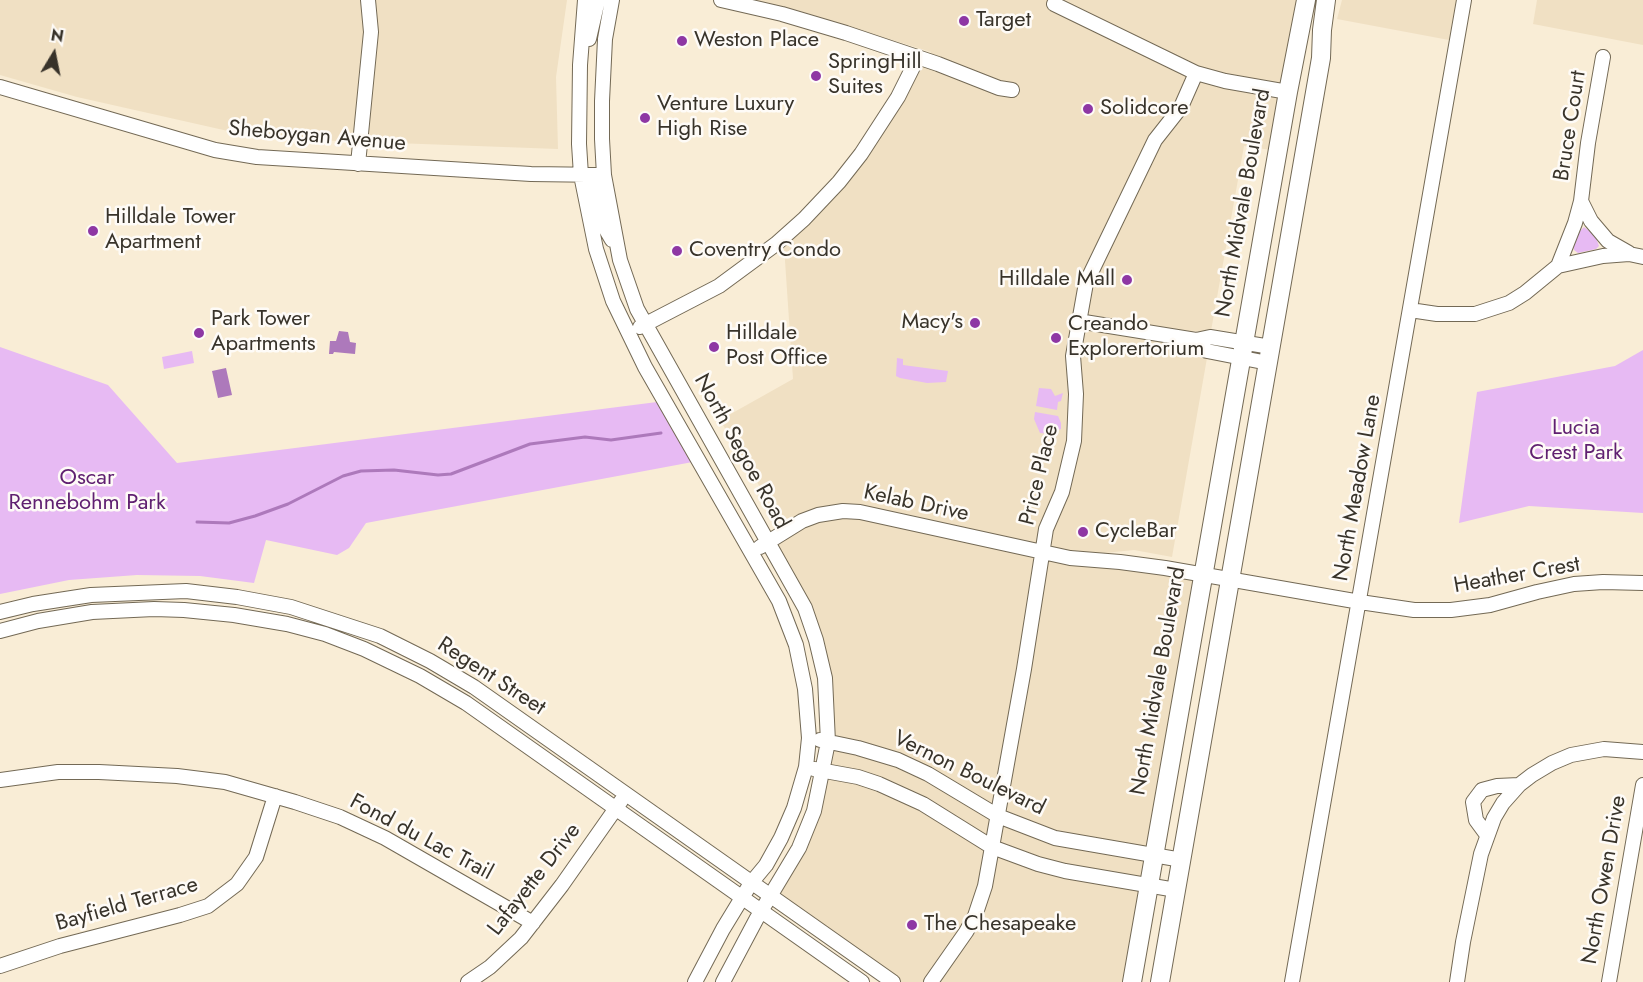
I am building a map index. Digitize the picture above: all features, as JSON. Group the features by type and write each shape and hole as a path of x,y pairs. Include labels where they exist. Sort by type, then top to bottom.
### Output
{"main road":[{"name":"North Midvale Boulevard","path":"1132,982 1306,0"},
{"path":"1321,58 1326,0"},
{"path":"1160,982 1321,58 1337,0"}],"street":[{"path":"358,164 371,32 368,0"},
{"name":"North Segoe Road","path":"585,0 579,124 581,175 596,249 613,301 658,391 721,502 753,552 779,601 796,645 805,689 809,738 806,768 794,808 766,865 723,929 695,982"},
{"path":"580,81 598,0"},
{"name":"North Segoe Road","path":"612,0 603,67 604,175 618,246 633,298 805,608 825,678 828,742 824,770 808,828 723,982"},
{"path":"722,0 783,14 918,57 999,88 1012,90"},
{"name":"North Meadow Lane","path":"1292,982 1464,0"},
{"path":"1054,4 1196,73 1225,81 1288,92"},
{"path":"628,332 719,286 776,244 804,219 839,182 866,146 898,97 918,57"},
{"name":"Bruce Court","path":"1558,266 1581,201 1588,143 1604,57"},
{"name":"Price Place","path":"931,982 975,916 985,886 1046,529 1062,492 1074,441 1076,394 1073,356 1089,274 1155,140 1181,107 1196,73"},
{"name":"Sheboygan Avenue","path":"0,87 215,150 287,160 604,175"},
{"path":"581,175 594,183 605,228 618,246"},
{"name":"Bruce Court","path":"1581,201 1591,222 1608,241 1636,255"},
{"path":"1410,310 1456,315 1475,314 1509,303 1558,266 1591,258 1636,255"},
{"path":"1078,321 1196,340 1210,337 1243,350 1270,355"},
{"name":"Kelab Drive","path":"753,552 802,521 818,515 843,511 860,512 1043,552"},
{"name":"Heather Crest","path":"1043,552 1089,561 1120,562 1230,578 1414,610 1451,610 1490,605 1574,585 1603,582 1643,583"},
{"name":"Regent Street","path":"0,612 33,604 91,595 175,591 250,599 320,615 380,636 430,661 474,687 893,982"},
{"name":"Regent Street","path":"0,631 68,615 100,611 154,609 201,611 288,624 325,634 364,649 457,697 862,982"},
{"name":"Vernon Boulevard","path":"809,738 858,748 898,760 928,774 998,816 1055,838 1182,860"},
{"path":"1457,982 1476,879 1487,835 1503,803 1519,785 1552,763 1584,752 1604,749 1643,752"},
{"name":"Vernon Boulevard","path":"806,768 858,777 912,798 992,847 1038,864 1065,871 1176,890"},
{"name":"Fond du Lac Trail","path":"0,780 58,772 140,773 225,782 340,817 385,838 533,923"},
{"path":"1487,835 1476,820 1473,802 1482,790 1497,786 1519,785"},
{"name":"North Owen Drive","path":"1609,982 1643,785"},
{"name":"Lafayette Drive","path":"468,982 508,952 533,923 625,794"},
{"name":"Bayfield Terrace","path":"0,966 60,946 208,906 237,884 256,857 271,815 275,796"}],"shaded area":[{"path":"0,0 567,0 556,77 558,149 259,138 77,97 0,75"},
{"path":"752,0 1297,0 1271,150 1244,146 1211,331 1193,331 1189,352 1207,358 1172,557 1134,550 1095,554 1077,553 901,513 841,504 814,509 782,524 720,420 793,379 784,246 819,213 864,161 892,120 931,52 799,11"},
{"path":"1342,0 1456,0 1449,40 1337,19"},
{"path":"1537,0 1643,0 1643,45 1533,24"},
{"path":"339,331 348,332 350,342 356,343 355,354 334,352 329,354 330,341 336,341"},
{"path":"226,368 232,395 218,398 212,371"},
{"path":"831,513 1022,548 1203,574 1132,982 893,982 770,896 799,848 824,770 816,640 768,543"}],"green space":[{"path":"1584,227 1595,235 1599,246 1596,249 1578,253 1573,246 1579,232"},
{"name":"Oscar Rennebohm Park","path":"0,347 108,385 177,463 665,401 698,461 366,523 349,548 337,555 266,540 254,583 200,576 137,575 69,580 0,594"},
{"name":"Lucia Crest Park","path":"1643,350 1643,513 1529,506 1459,523 1477,392 1615,366"},
{"path":"192,351 194,363 164,369 162,357"},
{"path":"897,358 903,359 903,365 948,371 946,382 927,383 900,378 896,376"},
{"path":"1039,388 1051,389 1055,396 1063,393 1057,410 1036,406"},
{"path":"1035,412 1058,416 1061,429 1053,432 1051,428 1048,429 1050,434 1040,433 1034,419"}],"waterway":[{"path":"197,522 229,523 255,516 288,504 343,476 361,471 394,470 438,475 451,474 530,444 585,437 611,440 661,433"}],"place":[{"name":"Target","path":"964,21"},
{"name":"Weston Place","path":"682,41"},
{"name":"SpringHill Suites","path":"816,76"},
{"name":"Solidcore","path":"1088,109"},
{"name":"Venture Luxury High Rise","path":"645,118"},
{"name":"Hilldale Tower Apartment","path":"93,231"},
{"name":"Coventry Condo","path":"677,251"},
{"name":"Hilldale Mall","path":"1127,280"},
{"name":"Macy's","path":"975,323"},
{"name":"Park Tower Apartments","path":"199,333"},
{"name":"Creando Explorertorium","path":"1056,338"},
{"name":"Hilldale Post Office","path":"714,347"},
{"name":"CycleBar","path":"1083,532"},
{"name":"The Chesapeake","path":"912,925"}]}
